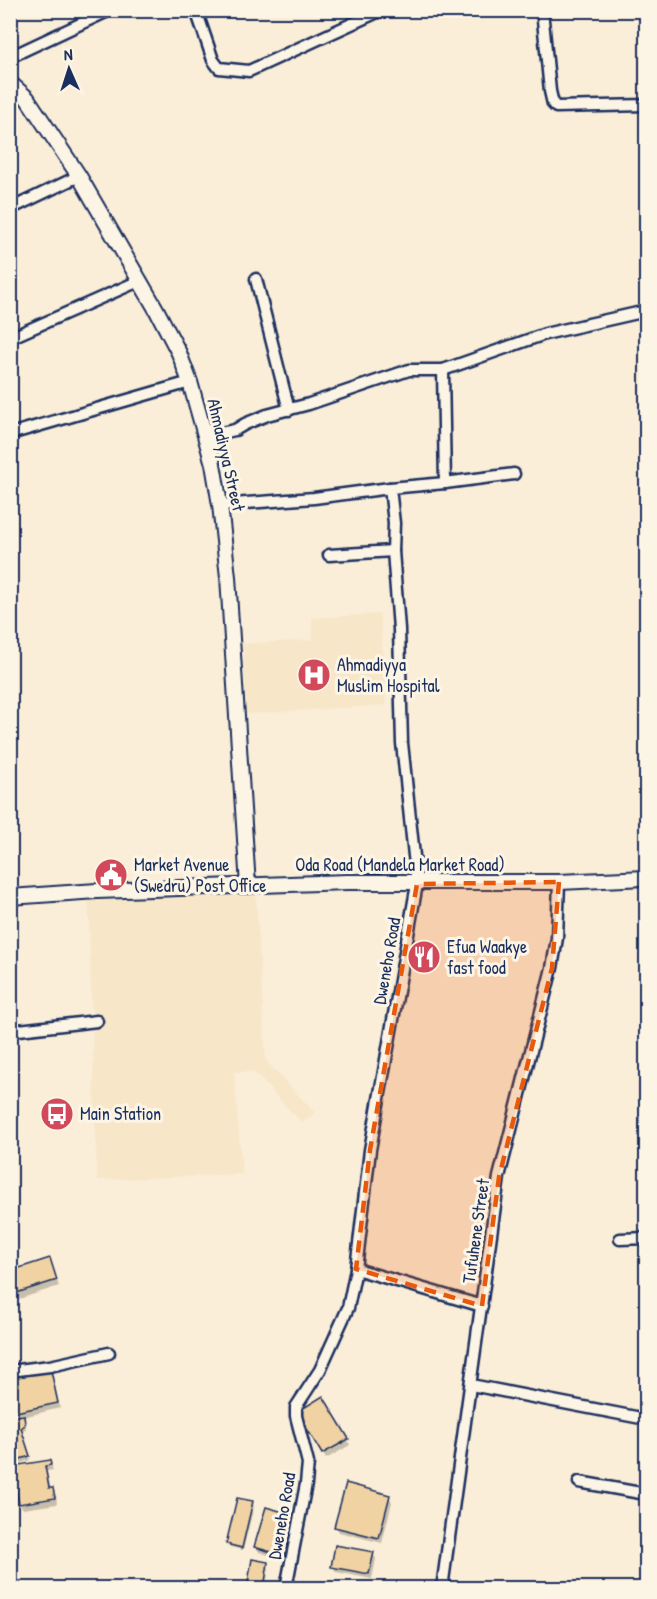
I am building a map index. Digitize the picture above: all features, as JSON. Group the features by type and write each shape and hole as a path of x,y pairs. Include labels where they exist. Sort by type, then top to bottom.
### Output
{"street":[{"path":"10,57 110,10"},
{"path":"196,10 213,60 219,68 249,71 382,10"},
{"path":"542,10 550,91 556,107 646,105"},
{"name":"Ahmadiyya Street","path":"10,83 27,98 79,176 179,353 190,382 206,436 220,505 228,577 248,886"},
{"path":"10,209 79,176"},
{"path":"256,279 289,410"},
{"path":"10,338 139,281"},
{"path":"206,436 235,430 260,418 409,369 443,370 545,334 646,311"},
{"path":"443,370 445,483"},
{"path":"10,434 190,382"},
{"path":"220,505 314,498 514,474"},
{"name":"Dweneho Road","path":"286,1588 308,1463 296,1407 320,1370 348,1308 356,1269 370,1150 417,884 402,743 399,629 390,488"},
{"path":"329,555 393,551"},
{"name":"Oda Road (Mandela Market Road)","path":"10,897 97,891 347,882 417,884 646,878"},
{"name":"Tufuhene Street","path":"442,1588 499,1177 552,968 557,938 559,882"},
{"path":"10,1031 97,1021"},
{"path":"621,1239 646,1239"},
{"path":"356,1269 482,1306"},
{"path":"10,1371 50,1366 110,1353"},
{"path":"471,1385 646,1419"},
{"path":"579,1482 646,1494"}],"highlighted area":[{"path":"559,882 552,968 499,1177 482,1306 356,1269 370,1150 417,884"}],"shaded area":[{"name":"Ahmadiyya Muslim Hospital","path":"380,614 386,705 247,714 243,644 313,640 312,618"},
{"path":"255,881 266,1061 315,1113 302,1123 254,1072 234,1072 242,1174 97,1180 88,886"}],"building":[{"path":"50,1258 57,1280 10,1295 10,1271"},
{"path":"50,1366 58,1403 11,1413 10,1374"},
{"path":"323,1396 349,1439 322,1454 297,1412"},
{"path":"24,1415 25,1425 21,1428 30,1456 17,1460 10,1433 10,1417"},
{"path":"50,1460 51,1465 45,1466 49,1488 53,1488 55,1498 19,1504 12,1466"},
{"path":"346,1483 390,1495 379,1538 334,1527"},
{"path":"237,1498 253,1501 242,1548 226,1544"},
{"path":"266,1507 287,1513 275,1553 254,1547"},
{"path":"335,1545 374,1552 369,1574 331,1567"},
{"path":"252,1559 268,1562 264,1588 247,1588"}],"place":[{"name":"Ahmadiyya Muslim Hospital","path":"314,675"},
{"name":"Market Avenue (Swedru) Post Office","path":"111,875"},
{"name":"Efua Waakye fast food","path":"424,957"},
{"name":"Main Station","path":"57,1114"}]}
